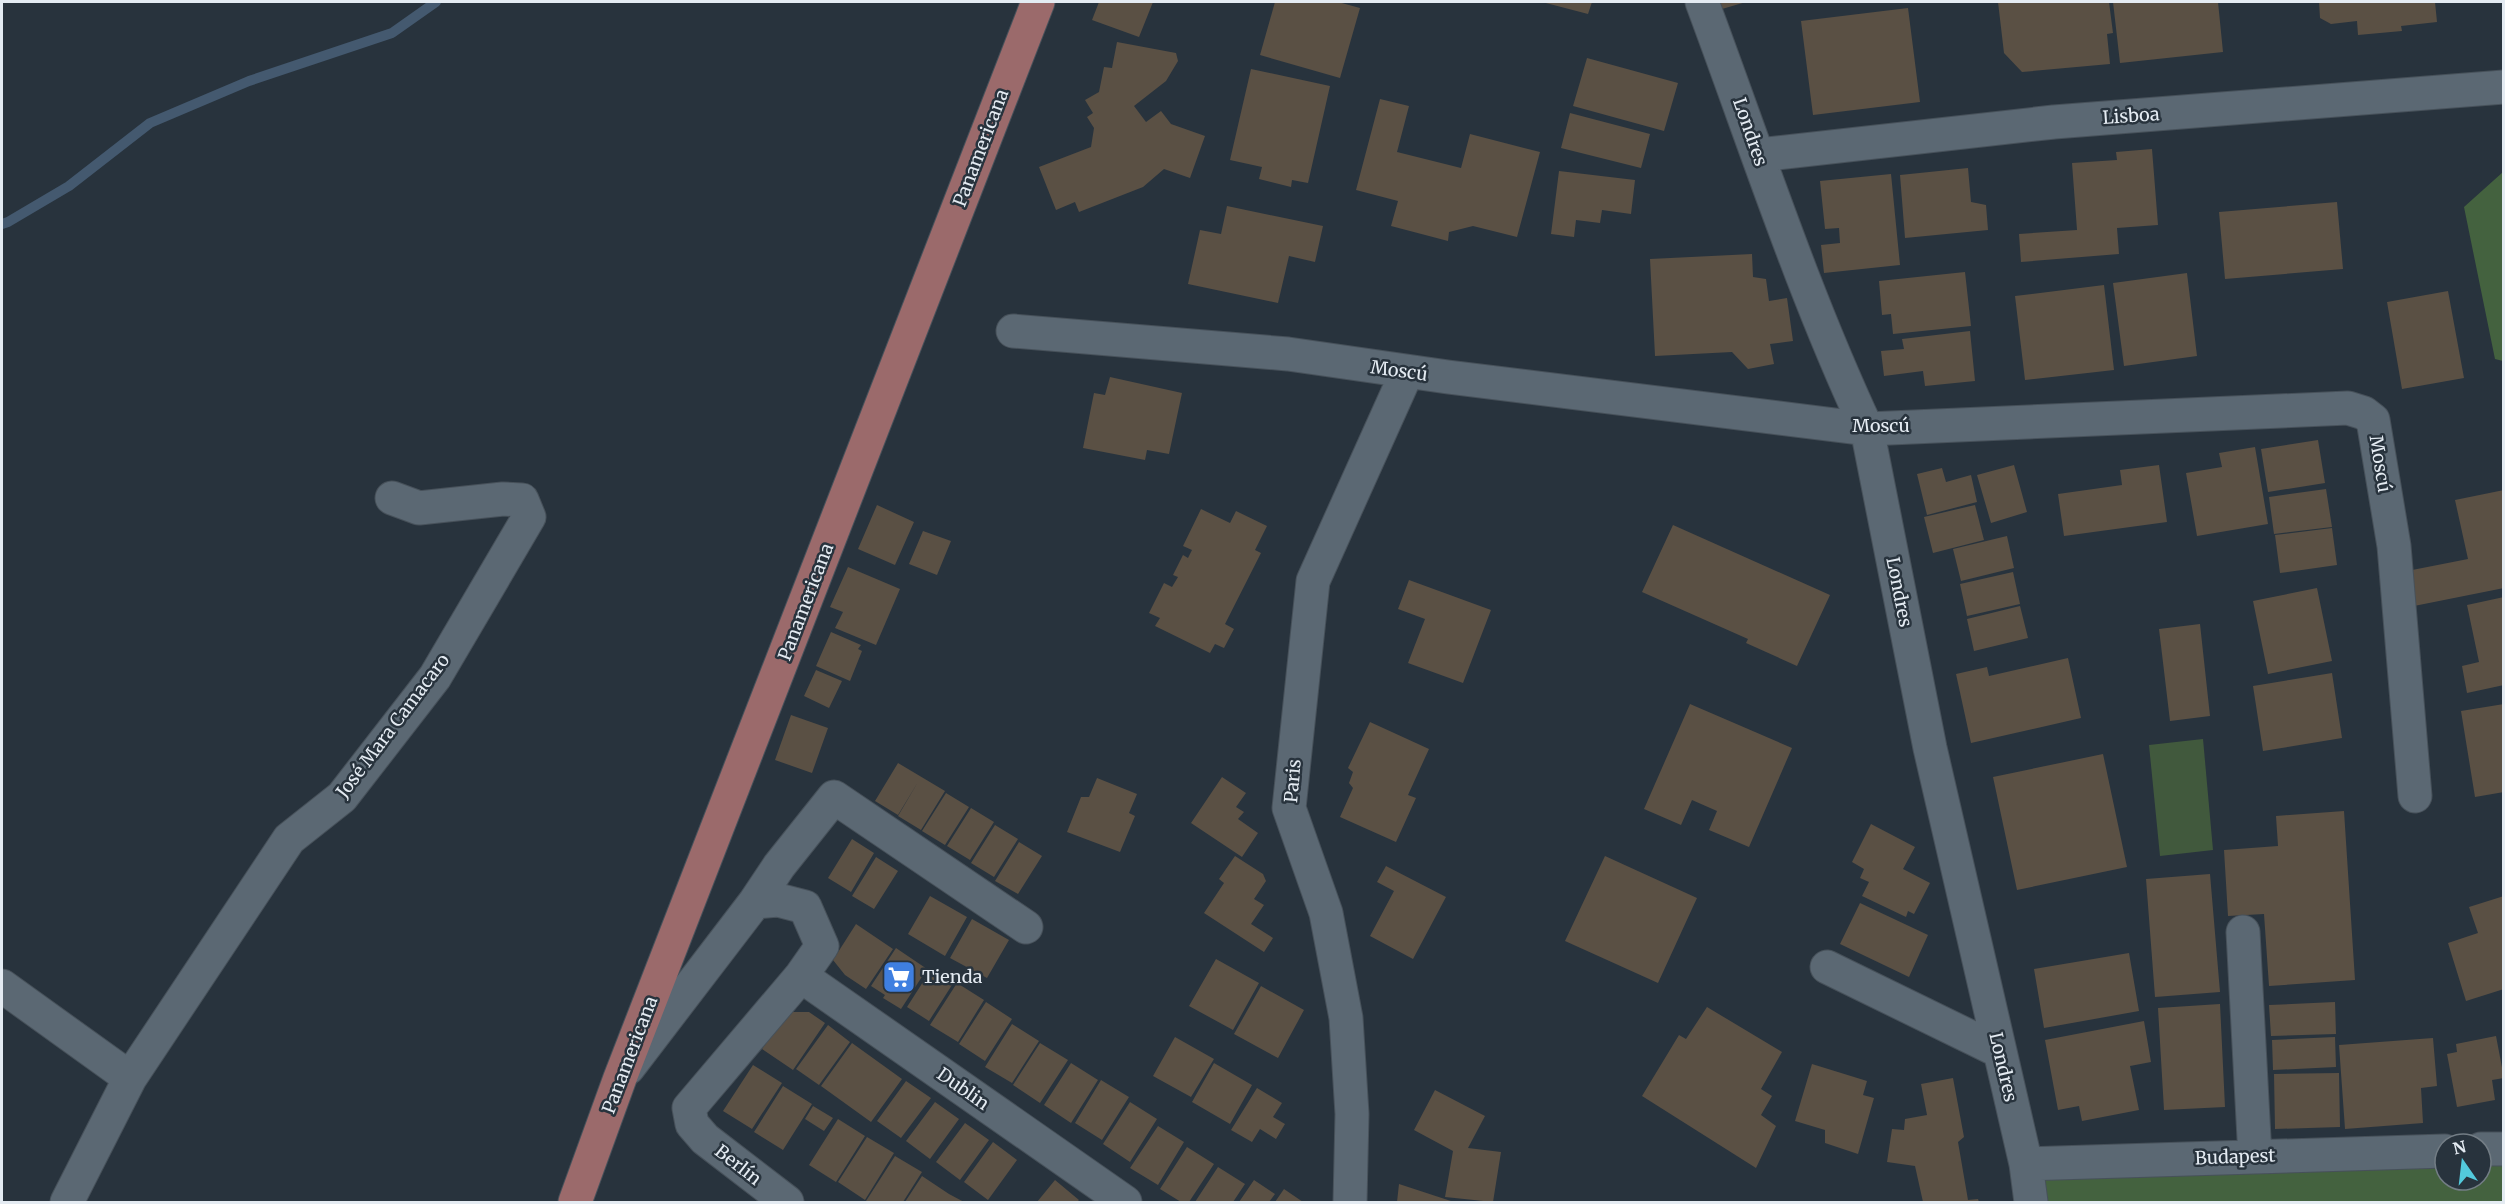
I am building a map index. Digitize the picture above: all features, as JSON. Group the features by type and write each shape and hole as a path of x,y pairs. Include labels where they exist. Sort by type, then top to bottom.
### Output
{"main road":[{"name":"Panamericana","path":"574,1203 620,1078 1038,2"}],"street":[{"name":"Londres","path":"1702,2 1844,381 1867,429 1930,748 2026,1164 2031,1203"},
{"name":"Lisboa","path":"1759,155 2054,122 2504,87"},
{"name":"Moscú","path":"1013,331 1288,354 1407,372 1867,429 2348,408 2364,413 2373,420 2394,546 2415,796"},
{"name":"Paris","path":"1350,1203 1352,1114 1346,1018 1326,913 1289,808 1313,581 1407,372"},
{"name":"José Mara Camacaro","path":"67,1203 130,1078 289,839 342,797 435,677 530,517 522,500 503,499 419,508 392,498"},
{"path":"620,1078 755,903 779,866 834,797 1026,927"},
{"path":"755,903 778,900 806,906 822,946 801,976"},
{"path":"2243,932 2255,1157"},
{"path":"1827,968 1999,1051"},
{"name":"Berlín","path":"787,1203 705,1139 692,1124 689,1108 801,976"},
{"name":"Dublin","path":"801,976 1125,1203"},
{"path":"2,986 130,1078"},
{"name":"Budapest","path":"2026,1164 2433,1150"}],"green space":[{"path":"2503,172 2503,361 2495,359 2464,207"},
{"path":"2203,739 2213,850 2160,856 2149,745"},
{"path":"2503,1150 2503,1202 2046,1202 2041,1172 2433,1155 2433,1192 2493,1192 2493,1151"}],"building":[{"path":"1099,2 1153,2 1139,37 1092,20"},
{"path":"1275,2 1338,2 1360,8 1340,78 1260,55"},
{"path":"1542,2 1592,2 1588,14"},
{"path":"1719,2 1746,2 1722,9"},
{"path":"1998,2 2109,2 2113,33 2107,34 2110,64 2022,72 2004,53"},
{"path":"2113,2 2218,2 2223,52 2120,63"},
{"path":"2319,2 2435,2 2437,22 2401,26 2402,31 2358,35 2357,21 2331,24 2320,18"},
{"path":"1908,8 1920,102 1813,115 1801,21"},
{"path":"1117,42 1176,53 1178,61 1166,81 1134,106 1146,122 1161,111 1171,124 1205,136 1190,178 1164,169 1143,187 1079,212 1075,202 1056,210 1039,167 1091,147 1094,128 1087,117 1093,113 1085,100 1099,92 1104,67 1112,68"},
{"path":"1587,58 1678,83 1664,131 1573,106"},
{"path":"1251,69 1330,86 1308,183 1292,180 1291,187 1259,179 1262,167 1230,160"},
{"path":"1380,99 1409,106 1397,152 1461,168 1470,134 1540,152 1517,237 1473,226 1449,232 1448,241 1391,226 1398,201 1356,190"},
{"path":"1570,113 1650,134 1641,168 1561,148"},
{"path":"2152,149 2158,225 2117,228 2119,254 2021,262 2019,234 2077,230 2072,163 2117,160 2116,152"},
{"path":"1968,168 1971,202 1986,205 1988,230 1905,238 1900,175"},
{"path":"1559,171 1635,180 1631,214 1602,210 1600,223 1576,220 1574,237 1551,234"},
{"path":"1891,174 1900,265 1824,273 1821,245 1840,243 1839,228 1825,229 1820,181"},
{"path":"2337,202 2343,269 2225,279 2219,212"},
{"path":"1227,206 1323,226 1315,262 1289,256 1278,303 1188,284 1200,230 1221,234"},
{"path":"1752,254 1753,277 1766,279 1769,301 1787,298 1793,341 1770,344 1774,364 1748,369 1732,352 1655,356 1650,259"},
{"path":"1965,272 1971,326 1893,334 1891,314 1882,315 1879,281"},
{"path":"2187,273 2197,356 2124,366 2113,283"},
{"path":"2104,285 2114,370 2025,380 2015,296"},
{"path":"2448,291 2464,378 2402,389 2387,302"},
{"path":"1970,331 1975,381 1925,386 1923,371 1884,376 1881,351 1904,349 1902,339"},
{"path":"1110,377 1182,393 1169,454 1147,450 1145,460 1083,448 1094,393 1105,395"},
{"path":"2318,440 2325,483 2268,492 2261,449"},
{"path":"2255,447 2268,524 2197,536 2186,473 2222,467 2219,453"},
{"path":"2014,465 2027,512 1991,523 1977,475"},
{"path":"2159,465 2167,522 2064,536 2058,494 2122,485 2120,470"},
{"path":"1942,468 1946,482 1971,475 1977,502 1927,515 1917,474"},
{"path":"2326,489 2332,527 2274,534 2269,497"},
{"path":"2504,490 2504,588 2414,606 2407,571 2468,559 2455,500"},
{"path":"877,505 914,522 895,565 858,549"},
{"path":"1975,505 1984,540 1933,553 1924,517"},
{"path":"1201,509 1230,523 1236,511 1267,526 1255,550 1261,553 1225,624 1234,629 1224,648 1215,644 1210,653 1155,626 1160,618 1149,613 1164,583 1172,587 1178,577 1173,575 1183,555 1188,558 1192,550 1183,546"},
{"path":"1673,525 1830,595 1797,666 1746,643 1748,639 1642,592"},
{"path":"2332,528 2337,565 2280,573 2275,535"},
{"path":"923,531 951,541 937,575 909,564"},
{"path":"2007,536 2014,568 1961,581 1953,549"},
{"path":"848,567 900,589 876,645 835,628 843,612 830,607"},
{"path":"2013,572 2020,604 1967,616 1960,584"},
{"path":"1409,580 1491,610 1463,683 1408,663 1425,619 1398,609"},
{"path":"2317,588 2332,661 2268,674 2253,601"},
{"path":"2504,597 2504,685 2467,693 2462,666 2479,662 2467,605"},
{"path":"2020,606 2028,638 1974,651 1967,619"},
{"path":"2200,624 2210,716 2170,721 2159,629"},
{"path":"831,632 861,645 858,649 862,651 850,681 816,666"},
{"path":"2068,658 2081,718 1971,743 1956,674 1987,667 1989,676"},
{"path":"816,670 842,681 829,708 804,696"},
{"path":"2332,673 2342,738 2263,751 2253,686"},
{"path":"1690,704 1792,748 1749,847 1709,830 1717,811 1692,800 1681,825 1644,809"},
{"path":"2504,704 2504,792 2475,797 2461,711"},
{"path":"791,715 828,728 812,773 775,760"},
{"path":"1370,722 1429,749 1408,795 1416,798 1396,842 1340,817 1353,788 1349,783 1353,772 1348,768"},
{"path":"2103,754 2127,867 2017,890 1993,777"},
{"path":"898,763 945,791 921,830 898,816 918,782 898,815 875,801"},
{"path":"1222,777 1246,793 1236,807 1244,812 1238,819 1258,833 1242,857 1191,823"},
{"path":"1097,778 1137,794 1129,813 1135,816 1120,852 1067,832 1081,797 1089,797"},
{"path":"946,793 969,807 945,845 922,831"},
{"path":"971,808 994,822 970,860 947,846"},
{"path":"2344,811 2355,980 2269,986 2264,914 2228,916 2224,850 2278,846 2276,816"},
{"path":"1871,824 1915,847 1903,869 1930,883 1914,914 1908,911 1906,917 1862,896 1869,882 1860,878 1864,869 1852,862"},
{"path":"995,825 1018,839 994,877 971,863"},
{"path":"852,839 874,853 851,892 828,878"},
{"path":"1019,842 1042,856 1018,894 995,881"},
{"path":"1235,856 1263,874 1266,881 1254,899 1264,905 1251,924 1273,938 1264,952 1204,913 1224,883 1219,879"},
{"path":"1605,856 1697,898 1658,983 1565,941"},
{"path":"876,857 898,871 874,909 852,896"},
{"path":"1386,866 1446,897 1413,959 1370,936 1394,891 1377,882"},
{"path":"2210,874 2220,992 2155,997 2146,879"},
{"path":"930,896 967,917 945,956 908,934"},
{"path":"2504,896 2504,989 2466,1001 2448,943 2478,933 2469,907"},
{"path":"1860,903 1928,935 1909,977 1840,944"},
{"path":"972,919 1009,940 987,978 950,958"},
{"path":"856,924 893,949 866,989 845,975 833,960"},
{"name":"Tienda","path":"896,948 927,969 901,1009 883,998 885,995 871,986"},
{"path":"2129,953 2139,1011 2044,1028 2034,969"},
{"path":"1216,959 1259,983 1233,1030 1189,1006"},
{"path":"930,971 952,985 929,1021 907,1007"},
{"path":"957,983 984,1000 958,1042 930,1025"},
{"path":"1261,986 1304,1010 1278,1058 1234,1034"},
{"path":"986,1002 1012,1019 985,1061 959,1044"},
{"path":"2335,1002 2336,1034 2271,1036 2269,1005"},
{"path":"2220,1004 2225,1107 2164,1110 2158,1008"},
{"path":"1707,1007 1782,1052 1761,1089 1772,1096 1761,1115 1776,1126 1756,1168 1642,1096 1679,1035 1686,1039"},
{"path":"791,1012 809,1012 825,1023 793,1070 762,1049 780,1022"},
{"path":"2144,1021 2151,1062 2130,1066 2139,1110 2082,1121 2079,1106 2058,1110 2045,1040"},
{"path":"1012,1024 1039,1041 1012,1083 985,1067"},
{"path":"828,1025 850,1042 819,1085 796,1069"},
{"path":"2496,1036 2504,1078 2492,1080 2495,1100 2457,1107 2447,1054 2457,1052 2456,1044"},
{"path":"1175,1037 1214,1059 1191,1097 1153,1076"},
{"path":"2335,1037 2336,1067 2273,1070 2272,1040"},
{"path":"2433,1038 2437,1086 2421,1088 2423,1123 2345,1129 2339,1045"},
{"path":"852,1043 902,1079 871,1122 821,1086"},
{"path":"1040,1043 1068,1060 1040,1103 1013,1085"},
{"path":"1071,1063 1098,1080 1071,1123 1044,1105"},
{"path":"1214,1063 1252,1085 1230,1124 1192,1102"},
{"path":"1812,1064 1867,1081 1863,1095 1874,1098 1858,1154 1825,1143 1825,1130 1795,1121"},
{"path":"753,1065 782,1083 752,1129 723,1111"},
{"path":"2339,1073 2340,1127 2275,1129 2274,1074"},
{"path":"1953,1078 1964,1137 1958,1142 1968,1200 1978,1199 1979,1202 1923,1202 1915,1166 1887,1162 1892,1129 1904,1130 1905,1119 1927,1115 1921,1084"},
{"path":"1101,1080 1129,1097 1102,1140 1075,1123"},
{"path":"906,1081 931,1098 901,1138 877,1121"},
{"path":"783,1086 812,1104 783,1150 754,1132"},
{"path":"1257,1088 1282,1103 1273,1117 1285,1124 1276,1139 1260,1129 1252,1142 1231,1130"},
{"path":"1435,1090 1485,1116 1468,1148 1501,1152 1493,1202 1445,1197 1453,1151 1414,1130"},
{"path":"935,1102 959,1119 930,1159 906,1141"},
{"path":"1130,1102 1157,1119 1130,1162 1103,1144"},
{"path":"813,1106 833,1118 824,1131 805,1119"},
{"path":"838,1119 865,1136 836,1182 809,1165"},
{"path":"965,1123 989,1140 960,1180 936,1162"},
{"path":"1158,1126 1184,1142 1158,1185 1130,1168"},
{"path":"867,1137 894,1153 865,1200 838,1182"},
{"path":"993,1142 1017,1160 988,1200 964,1182"},
{"path":"1187,1147 1214,1164 1189,1202 1181,1202 1160,1189"},
{"path":"895,1156 922,1172 903,1202 866,1201"},
{"path":"1218,1167 1245,1184 1233,1202 1195,1202"},
{"path":"922,1176 949,1194 964,1202 905,1202"},
{"path":"1055,1180 1079,1200 1077,1202 1037,1202"},
{"path":"1254,1180 1275,1194 1269,1202 1239,1202"},
{"path":"1399,1184 1454,1202 1397,1202"},
{"path":"1284,1189 1303,1202 1275,1202"}],"waterway":[{"path":"2,224 69,186 150,123 249,81 392,33 436,2"}],"place":[{"name":"Tienda","path":"899,977"}]}
